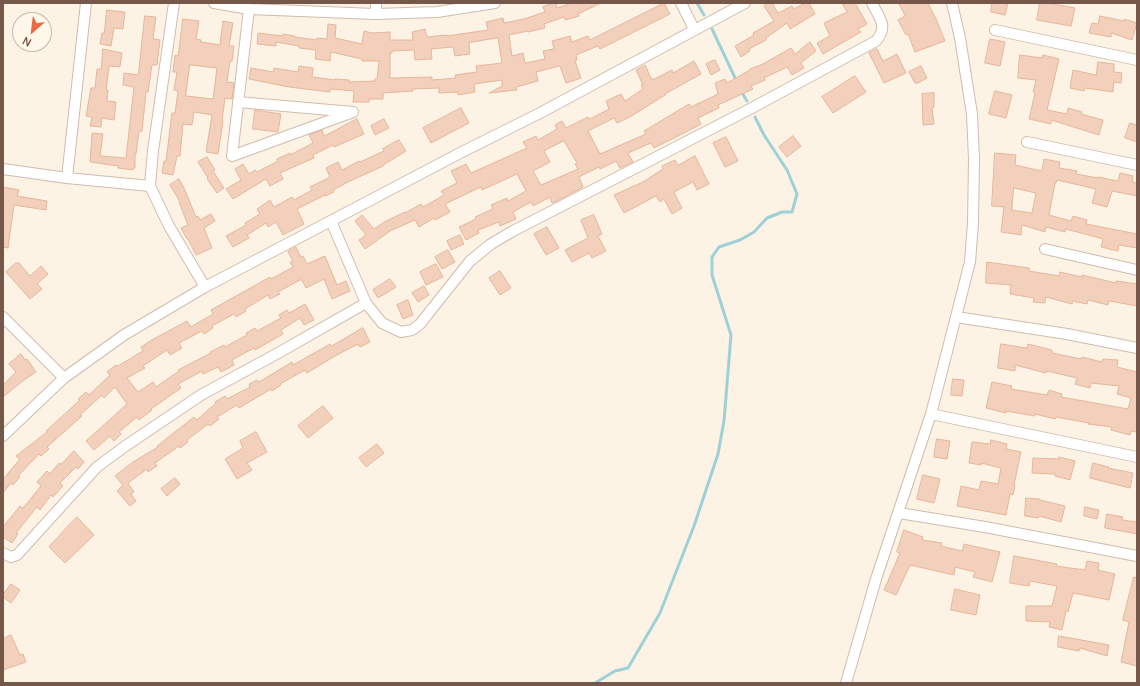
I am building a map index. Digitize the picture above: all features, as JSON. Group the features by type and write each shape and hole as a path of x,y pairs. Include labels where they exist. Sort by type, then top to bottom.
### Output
{"street":[{"path":"67,178 86,3"},
{"path":"174,3 153,151 150,186 169,226 205,287"},
{"path":"214,3 249,9 376,14 437,12 495,3"},
{"path":"376,3 376,14"},
{"path":"680,3 694,29"},
{"path":"3,436 64,378 124,335 205,287 462,152 540,113 694,29 745,3"},
{"path":"330,221 366,303 382,323 401,332 412,330 420,324 470,261 491,244 513,231 750,109 876,41 882,34 883,26 872,3"},
{"path":"846,683 876,579 931,414 970,262 973,223 974,159 972,114 960,38 952,3"},
{"path":"238,102 353,112 232,156 238,102 249,9"},
{"path":"996,30 1137,60"},
{"path":"1027,142 1137,165"},
{"path":"3,169 67,178 150,186"},
{"path":"1045,250 1137,270"},
{"path":"3,553 11,556 17,555 97,467 124,447 201,395 366,303"},
{"path":"3,317 64,378"},
{"path":"956,317 1067,334 1137,348"},
{"path":"931,414 1137,457"},
{"path":"899,513 985,527 1137,556"}],"building":[{"path":"553,3 556,3 557,8 572,3 601,3 578,14 579,16 565,20 564,17 544,24 545,28 509,35 512,56 523,53 525,63 545,59 543,51 554,49 552,41 570,36 572,42 588,36 590,40 664,3 670,14 600,49 598,46 576,55 577,60 575,61 581,78 566,83 560,66 536,72 538,81 516,87 517,90 489,93 502,86 502,80 474,84 475,92 458,95 458,92 439,93 439,88 412,89 413,91 383,93 383,99 369,99 369,102 353,102 354,91 330,89 330,92 289,87 249,79 251,68 273,72 274,68 298,72 299,66 313,68 312,77 349,80 349,82 375,81 375,79 377,79 379,61 362,61 362,59 331,52 330,61 315,59 316,50 299,48 299,46 276,42 276,46 257,44 258,33 283,36 283,34 317,40 317,38 327,39 328,24 336,25 335,38 362,44 364,31 372,33 390,32 390,40 413,40 412,32 425,29 427,37 447,36 488,30 486,22 503,18 504,23 524,19 545,12 543,7","holes":["498,38 502,63 476,66 477,72 455,75 456,78 432,80 432,77 390,78 390,53 392,53 392,51 414,50 415,60 432,59 431,49 453,47 455,56 470,54 469,43"]},
{"path":"768,3 772,3 778,13 792,6 794,9 805,3 809,3 815,14 790,29 787,23 766,38 766,40 749,49 750,51 741,57 735,46 754,35 753,33 774,21 764,6"},
{"path":"842,3 855,3 867,24 858,29 861,32 823,54 817,43 830,36 824,23 847,12"},
{"path":"899,3 928,3 945,41 915,52 908,34 906,35 898,20 905,16"},
{"path":"992,3 1008,3 1005,15 991,12"},
{"path":"1040,3 1075,8 1071,26 1037,20"},
{"path":"107,10 125,12 123,29 114,28 111,46 100,44 102,33 104,33"},
{"path":"145,16 156,17 153,39 160,40 157,65 152,65 148,92 146,92 142,131 139,131 136,154 135,153 135,168 133,168 133,170 118,168 118,166 90,162 92,133 103,134 100,156 126,158 134,87 123,85 124,73 138,75"},
{"path":"1100,16 1124,21 1124,19 1137,23 1132,40 1111,33 1111,37 1089,33 1092,23 1098,24"},
{"path":"183,19 199,21 196,39 201,40 201,42 220,45 223,21 233,23 229,46 234,46 227,82 234,83 232,99 225,98 218,154 206,152 212,115 194,112 192,125 183,124 180,156 177,156 173,175 162,173 164,161 166,161 172,113 175,113 178,91 174,90 177,72 173,72 175,55 178,56","holes":["190,65 217,68 213,99 186,96"]},
{"path":"990,39 1005,42 1000,66 985,63"},
{"path":"810,42 816,51 801,63 804,68 792,75 787,67 764,78 765,80 751,86 753,89 718,105 719,108 698,118 701,124 654,148 651,143 628,153 633,162 620,168 616,161 600,169 599,167 579,177 583,187 552,203 550,197 533,206 531,202 513,212 516,219 500,226 499,222 478,230 479,233 466,240 459,227 476,219 475,217 493,209 491,205 507,198 508,201 526,191 517,174 482,190 481,187 445,204 450,212 435,220 434,218 419,227 415,220 390,231 365,249 359,240 366,235 355,221 362,215 374,229 386,221 421,204 423,207 444,195 441,191 457,183 451,171 466,164 471,173 527,148 523,142 536,136 538,140 557,129 555,125 562,121 566,128 588,117 590,119 609,109 606,101 621,94 625,101 643,89 641,85 643,85 636,70 645,65 652,80 672,70 673,73 694,61 701,74 665,94 630,117 617,123 614,118 588,131 600,154 646,134 644,131 689,104 691,107 718,94 715,83 725,79 727,83 750,69 763,64 791,48 795,54","holes":["564,141 577,163 575,164 578,169 541,185 533,171 550,162 544,151"]},
{"path":"103,49 122,53 120,67 109,66 106,90 108,90 107,101 116,102 114,120 102,118 101,127 90,126 92,117 86,116 91,88 95,88 97,69 101,69"},
{"path":"877,49 883,61 897,54 906,73 884,83 869,53"},
{"path":"1020,55 1042,58 1043,55 1059,59 1047,110 1067,114 1068,108 1082,112 1081,114 1103,120 1099,135 1051,120 1051,124 1029,119 1035,93 1033,92 1036,80 1018,78"},
{"path":"715,60 720,70 711,75 706,64"},
{"path":"1098,62 1114,64 1114,72 1122,73 1121,83 1114,82 1113,92 1085,88 1084,91 1070,88 1073,70 1096,75"},
{"path":"921,66 927,78 915,83 909,72"},
{"path":"855,76 866,92 833,113 822,97"},
{"path":"995,91 1012,95 1006,118 989,114"},
{"path":"934,93 934,107 932,107 934,124 923,125 922,94"},
{"path":"461,108 469,123 431,143 423,128"},
{"path":"255,110 281,114 278,132 253,129"},
{"path":"357,119 364,134 334,147 333,145 313,155 314,158 280,173 283,179 270,186 266,179 233,199 226,189 241,180 235,169 243,164 249,174 255,170 257,172 278,161 277,159 290,153 290,155 313,143 309,135 322,130 324,136"},
{"path":"384,119 389,128 375,135 371,126"},
{"path":"1130,123 1137,125 1137,142 1125,138"},
{"path":"793,136 801,146 787,157 779,147"},
{"path":"726,137 738,161 725,167 713,143"},
{"path":"399,140 406,151 383,166 348,182 333,190 334,192 297,209 304,224 283,235 276,222 268,227 266,223 247,235 249,238 233,247 226,236 246,225 245,223 260,214 257,209 270,200 274,207 292,197 294,200 312,190 310,187 330,177 326,168 338,162 342,170 384,151 383,149"},
{"path":"995,153 1016,155 1015,165 1042,171 1044,159 1060,162 1059,168 1077,171 1076,174 1118,181 1120,173 1133,176 1132,182 1137,183 1137,196 1112,191 1107,207 1092,203 1096,189 1057,180 1055,183 1049,215 1071,221 1073,216 1087,220 1086,224 1137,234 1137,248 1119,245 1118,251 1101,247 1103,239 1066,229 1065,232 1046,227 1045,232 1022,225 1021,235 1001,232 1004,207 992,206","holes":["1014,188 1036,193 1032,213 1012,210"]},
{"path":"695,156 709,184 697,190 693,182 674,192 682,208 672,214 664,199 660,202 656,196 624,213 614,195 643,182 663,169 662,166 675,160 678,165"},
{"path":"207,157 215,170 213,171 224,188 217,193 207,179 208,178 198,162"},
{"path":"179,179 196,217 198,216 200,220 211,214 215,221 204,228 212,248 196,255 181,228 188,225 180,202 170,185"},
{"path":"3,187 19,190 17,196 47,201 46,210 14,205 8,248 3,247"},
{"path":"594,215 602,234 598,236 606,251 592,258 589,253 572,262 565,250 588,238 581,220"},
{"path":"547,227 559,248 546,255 534,234"},
{"path":"460,235 464,244 451,250 447,241"},
{"path":"296,247 301,257 303,256 307,264 325,256 337,285 346,281 350,291 332,299 324,279 306,288 302,280 300,280 278,292 280,294 270,299 268,295 245,309 246,311 236,317 234,314 212,326 213,328 204,334 202,331 179,343 182,348 170,355 167,350 143,366 145,368 127,378 138,392 153,382 156,387 179,371 178,370 211,353 210,352 224,345 225,347 247,335 246,333 255,328 257,331 281,318 279,315 287,310 289,313 305,304 314,320 304,325 300,318 281,330 283,334 255,350 254,348 232,360 234,365 221,372 218,367 203,374 202,371 178,384 181,388 151,409 152,410 139,420 137,417 119,432 121,434 114,441 110,436 94,450 86,441 127,404 115,387 104,398 102,395 80,415 82,416 47,447 49,449 41,456 39,454 18,476 20,477 13,485 11,483 3,493 3,479 20,459 16,456 47,432 46,431 80,400 78,399 86,392 89,395 110,375 107,372 116,365 118,366 143,351 141,347 150,341 187,321 191,327 213,314 211,310 270,277 271,279 293,267 290,262 293,261 288,252"},
{"path":"448,250 455,262 442,269 435,257"},
{"path":"987,262 1029,268 1029,271 1059,276 1060,272 1082,277 1082,275 1116,283 1116,281 1137,284 1137,306 1109,301 1108,305 1088,300 1087,304 1073,301 1072,304 1046,297 1045,303 1033,302 1034,298 1010,294 1011,285 986,283"},
{"path":"16,263 19,263 30,276 41,266 48,274 37,284 42,289 30,299 6,272"},
{"path":"436,264 443,277 426,285 420,272"},
{"path":"500,271 511,288 500,295 489,278"},
{"path":"390,279 396,287 378,298 373,290"},
{"path":"424,286 429,295 418,302 412,293"},
{"path":"408,300 413,315 403,319 397,305"},
{"path":"363,328 370,342 360,347 358,344 307,373 305,370 280,384 281,385 272,391 271,389 239,408 237,405 217,417 219,419 210,426 208,424 187,440 188,442 180,448 179,446 155,463 157,466 148,472 147,469 128,483 134,492 131,494 136,501 130,506 117,491 123,485 115,476 133,462 158,447 157,446 194,417 197,420 216,403 215,402 225,396 227,399 250,387 249,384 257,380 259,382 292,362 293,365 330,344 331,346"},
{"path":"1001,344 1027,348 1028,344 1052,350 1052,353 1081,359 1082,357 1102,362 1103,359 1118,360 1117,367 1137,372 1137,432 1131,431 1130,435 1111,430 1112,427 1088,424 1089,423 1056,417 1055,419 1035,414 1035,416 1006,411 1006,413 986,408 992,382 1012,386 1011,389 1047,395 1049,390 1062,394 1061,397 1128,409 1131,398 1117,394 1119,386 1091,383 1090,388 1075,384 1077,378 1047,371 1046,373 1015,365 1015,371 998,368"},
{"path":"21,354 25,360 27,359 36,372 3,397 3,385 16,372 9,364"},
{"path":"953,379 964,380 962,396 951,395"},
{"path":"323,406 333,418 308,438 298,426"},
{"path":"256,432 267,452 247,463 252,470 237,479 225,459 243,448 240,441"},
{"path":"937,439 950,441 947,459 934,457"},
{"path":"991,440 1007,444 1006,449 1021,452 1013,495 1010,494 1006,515 957,506 961,486 979,490 981,481 998,484 1001,468 981,463 981,465 969,463 972,442 990,444"},
{"path":"377,444 384,453 366,467 359,458"},
{"path":"74,451 84,462 78,469 76,467 60,483 63,486 53,497 51,495 40,510 37,507 16,533 18,534 12,543 3,537 3,527 20,506 23,508 41,486 37,482 47,471 50,474 59,463 61,464"},
{"path":"1059,457 1075,461 1070,480 1055,476 1055,474 1032,473 1033,458 1059,459"},
{"path":"1093,463 1109,467 1108,468 1133,473 1130,488 1090,478"},
{"path":"923,475 940,479 934,503 917,499"},
{"path":"175,478 180,484 167,496 161,489"},
{"path":"1026,498 1040,499 1065,506 1061,522 1039,516 1038,518 1025,516"},
{"path":"1085,507 1099,510 1097,519 1084,516"},
{"path":"1107,514 1123,517 1122,520 1137,522 1137,534 1105,528"},
{"path":"77,517 94,535 65,563 49,547"},
{"path":"904,530 923,537 922,540 942,543 941,546 962,551 964,544 1000,552 992,582 973,577 975,572 955,567 954,575 910,565 896,595 884,590 900,553 897,552"},
{"path":"1014,556 1057,564 1056,566 1085,570 1087,561 1099,563 1098,570 1115,574 1109,600 1073,593 1068,612 1066,611 1062,630 1049,627 1050,622 1026,621 1026,606 1052,606 1057,586 1030,581 1029,586 1010,583"},
{"path":"1134,577 1137,578 1137,666 1121,662 1129,622 1123,620"},
{"path":"11,584 20,590 11,603 3,597 3,595"},
{"path":"955,589 980,595 976,615 951,610"},
{"path":"11,635 20,655 23,654 26,662 3,670 3,639"},
{"path":"1059,636 1109,645 1107,656 1080,648 1079,651 1058,647"}],"waterway":[{"path":"697,3 704,15"},
{"path":"712,29 737,82"},
{"path":"741,91 747,101"},
{"path":"595,683 615,671 628,668 660,613 694,526 718,454 724,421 731,335 712,275 712,257 719,247 740,240 754,232 767,218 782,212 792,212 797,194 787,170 764,135 755,117"}]}
